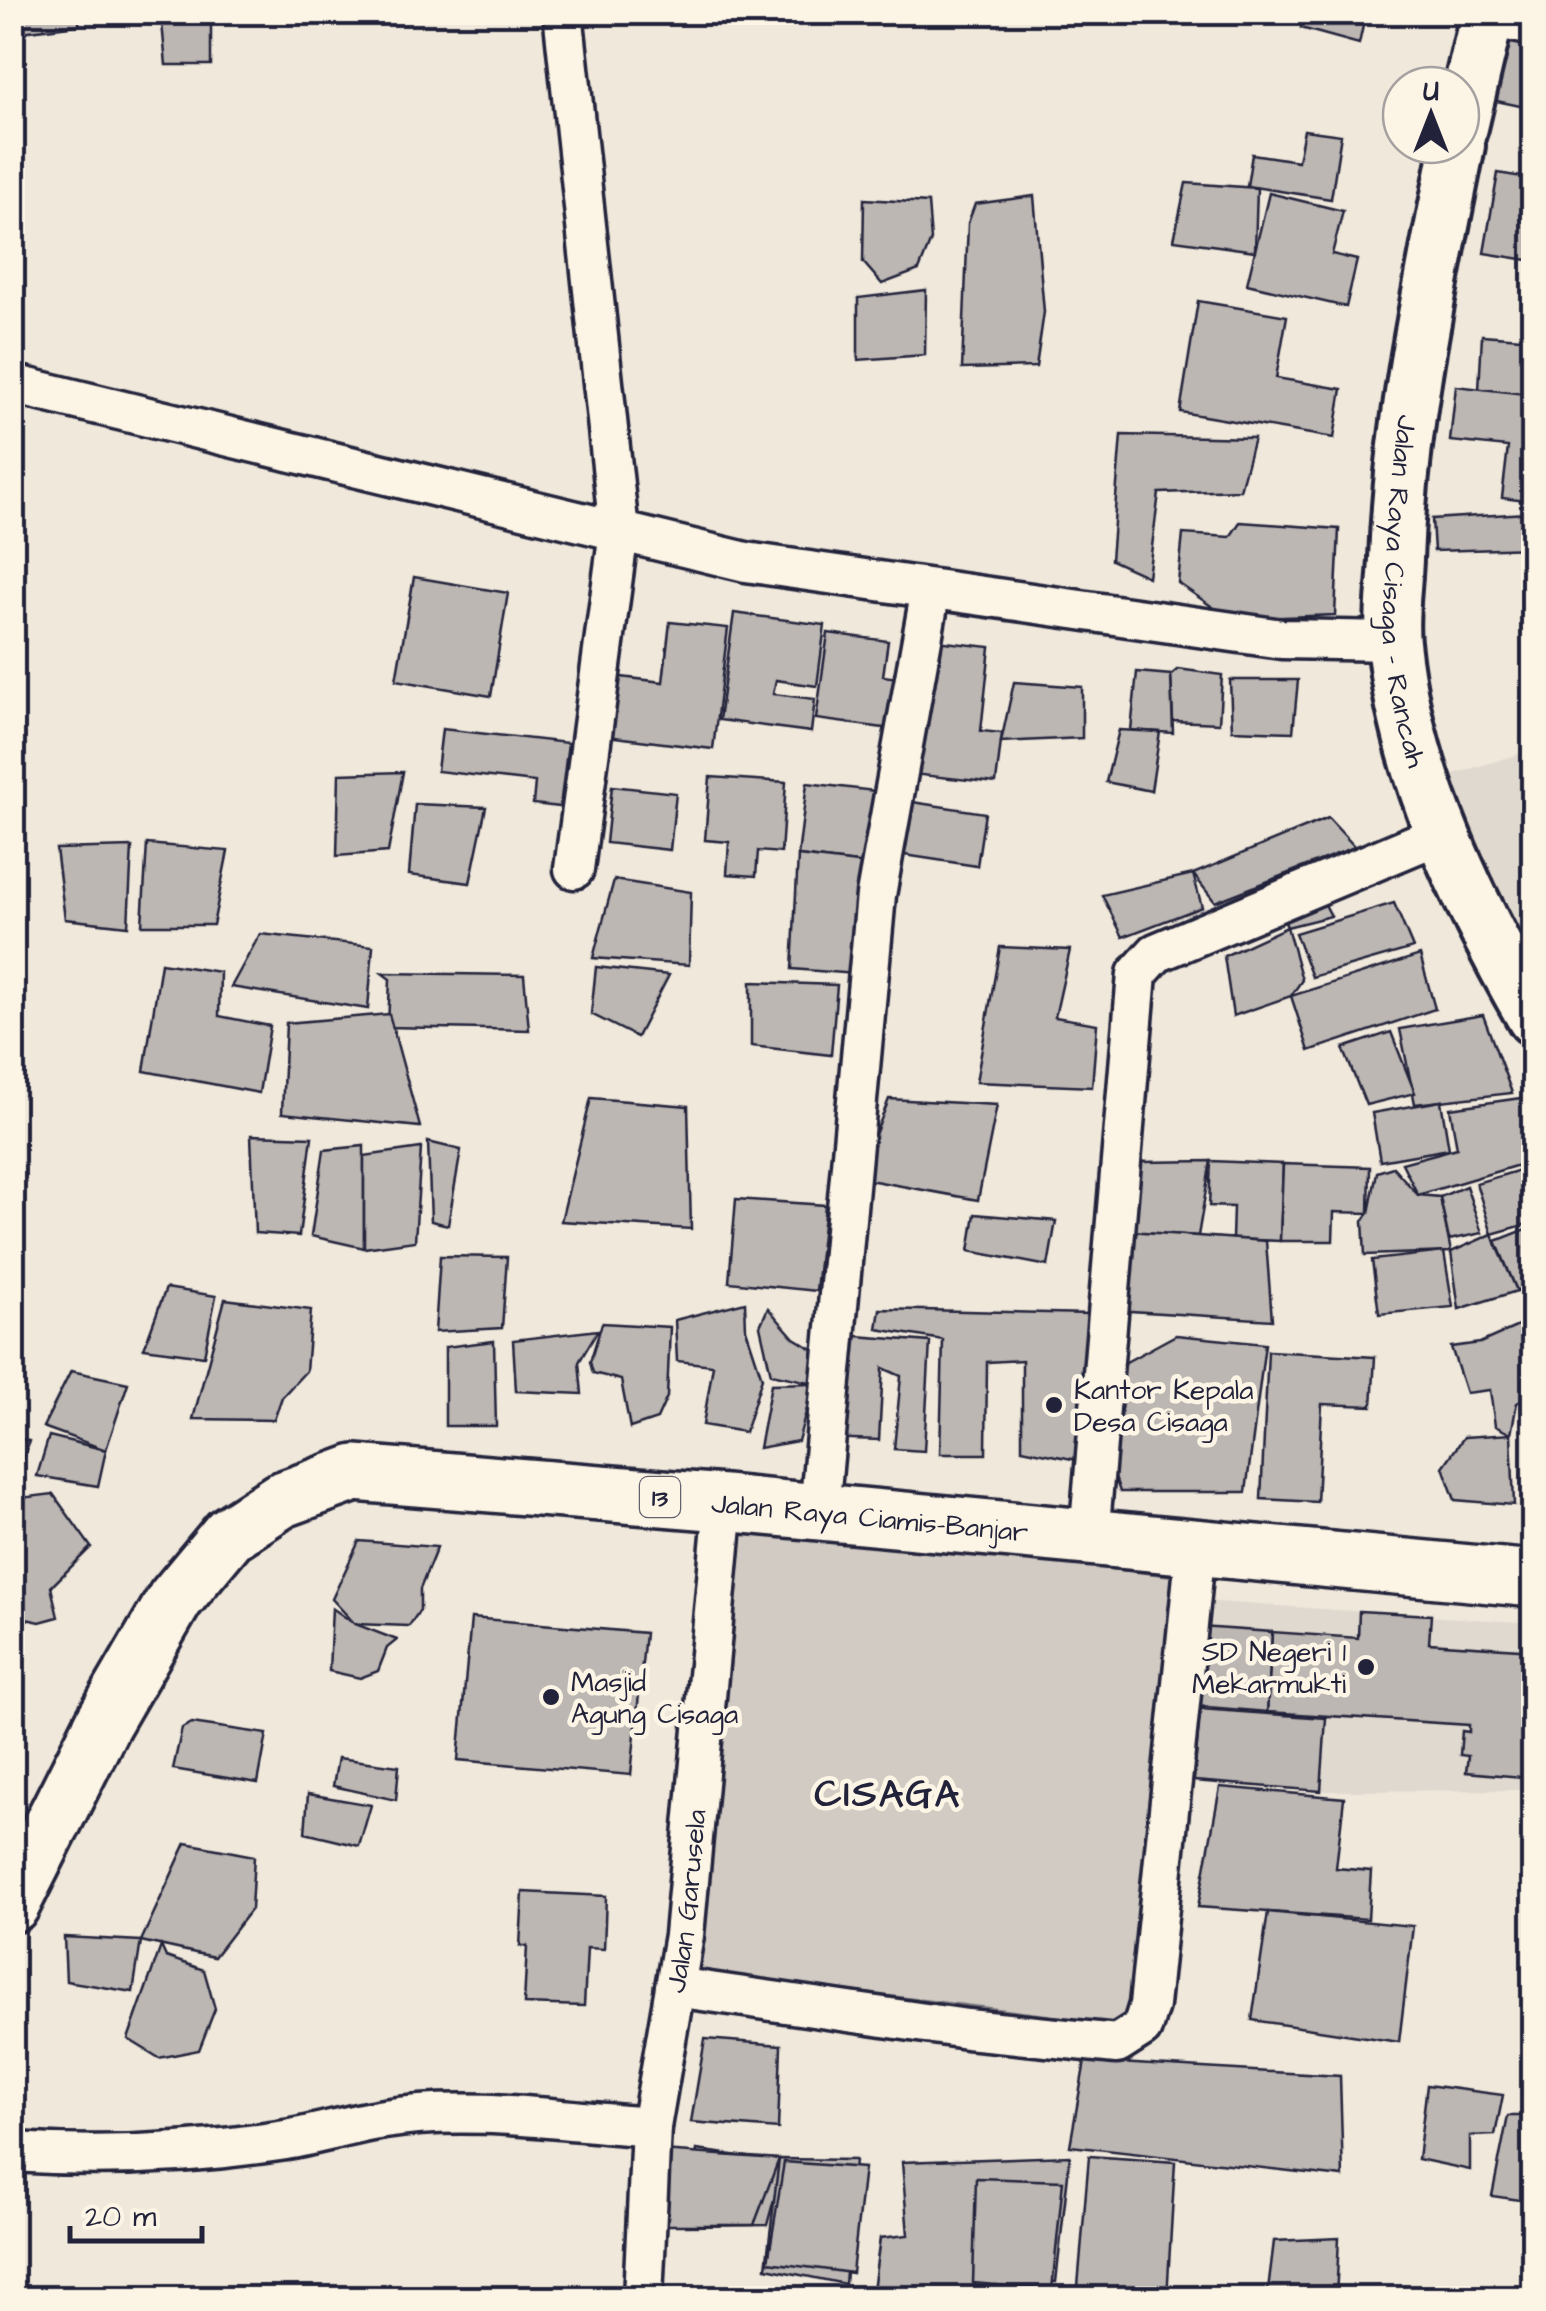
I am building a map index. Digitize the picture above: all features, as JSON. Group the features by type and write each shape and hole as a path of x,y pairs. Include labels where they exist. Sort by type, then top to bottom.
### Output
{"highway":[{"name":"Jalan Raya Ciamis-Banjar","path":"12,1904 103,1723 175,1598 229,1534 281,1500 355,1473 724,1502 1534,1579"}],"main road":[{"path":"1481,76 1503,19"},
{"name":"Jalan Raya Cisaga – Rancah","path":"1454,165 1422,331 1399,494 1393,642 1416,756 1440,834 1534,1018"}],"street":[{"path":"563,12 619,531 574,869"},
{"path":"12,384 746,562 1282,638 1393,642"},
{"path":"819,1511 876,894 931,589"},
{"path":"1089,1537 1136,974 1156,953 1440,834"},
{"name":"Jalan Garusela","path":"642,2298 651,2127 684,1935 724,1502"},
{"path":"674,1986 967,2029 1117,2044 1142,2028 1149,2005 1196,1546"},
{"path":"12,2152 71,2156 209,2150 296,2138 384,2118 450,2114 651,2127"}],"shaded area":[{"path":"1533,750 1533,980 1440,778"},
{"path":"738,1527 1183,1577 1127,2025 700,1973"},
{"name":"SD Negeri 1 Mekarmukti","path":"1202,1601 1533,1623 1533,1790 1321,1791 1326,1718 1195,1709"}],"building":[{"path":"12,12 80,12 79,25 12,33"},
{"path":"161,12 211,16 211,65 166,65"},
{"path":"1303,12 1366,12 1359,44 1301,28"},
{"path":"1506,39 1534,45 1534,109 1492,100"},
{"path":"1304,130 1341,135 1331,199 1247,186 1252,154 1298,161"},
{"path":"1498,173 1534,179 1534,261 1484,253"},
{"path":"1186,183 1257,188 1255,251 1174,240"},
{"path":"1269,193 1343,211 1332,254 1357,260 1346,307 1247,284"},
{"path":"1034,196 1044,312 1036,367 962,369 968,223 975,204"},
{"path":"864,199 928,203 931,240 919,270 882,284 863,262"},
{"path":"926,290 925,355 858,360 858,298"},
{"path":"1198,301 1287,316 1276,378 1342,389 1334,438 1180,412"},
{"path":"1482,335 1534,339 1534,394 1479,390"},
{"path":"1456,386 1534,395 1534,502 1502,498 1508,447 1450,441"},
{"path":"1121,435 1254,438 1240,490 1159,493 1148,577 1111,560"},
{"path":"1526,513 1533,548 1434,551 1432,519"},
{"path":"1240,522 1339,529 1335,615 1230,619 1178,583 1183,534 1230,537"},
{"path":"414,577 508,593 491,696 396,680"},
{"path":"734,613 825,625 817,686 776,680 773,694 815,699 811,732 719,720"},
{"path":"670,622 728,628 713,749 598,735 604,675 663,682"},
{"path":"828,633 888,641 883,676 906,679 899,730 816,719"},
{"path":"936,641 990,647 981,731 1002,733 996,783 902,773 907,728 926,730"},
{"path":"1178,669 1222,675 1219,723 1173,721 1171,675"},
{"path":"1137,672 1171,675 1173,733 1131,730"},
{"path":"1230,680 1298,680 1293,732 1232,730"},
{"path":"1014,682 1082,687 1082,738 1001,742"},
{"path":"442,729 568,743 560,807 533,804 535,782 437,771"},
{"path":"1119,730 1160,732 1151,791 1106,782"},
{"path":"403,772 388,852 337,856 339,774"},
{"path":"710,777 786,782 781,853 758,851 756,876 727,874 729,842 705,840"},
{"path":"807,783 875,791 866,864 798,856"},
{"path":"612,786 676,793 670,850 606,843"},
{"path":"899,800 985,813 977,866 891,853"},
{"path":"415,804 486,807 470,883 409,875"},
{"path":"1328,818 1355,847 1215,902 1193,874"},
{"path":"147,844 228,851 213,925 142,925"},
{"path":"132,847 128,926 65,919 56,849"},
{"path":"798,856 866,864 856,974 792,969"},
{"path":"1193,874 1202,907 1123,937 1102,895"},
{"path":"614,880 691,892 689,965 593,958"},
{"path":"1320,895 1331,916 1287,927 1279,907"},
{"path":"1394,903 1413,948 1312,977 1295,933"},
{"path":"1287,927 1302,980 1291,996 1233,1016 1224,956"},
{"path":"260,934 373,946 368,1009 231,987"},
{"path":"1000,947 1070,950 1055,1017 1097,1024 1092,1087 976,1082"},
{"path":"1420,955 1435,1009 1309,1051 1291,996"},
{"path":"161,963 220,972 219,1016 270,1026 259,1093 144,1071"},
{"path":"596,967 669,975 637,1037 591,1014"},
{"path":"382,973 524,975 529,1030 388,1027 390,979"},
{"path":"751,982 837,985 831,1055 751,1046"},
{"path":"389,1014 420,1127 282,1113 286,1023"},
{"path":"1483,1015 1512,1093 1415,1104 1400,1029"},
{"path":"1391,1032 1415,1093 1366,1105 1343,1048"},
{"path":"591,1098 688,1106 691,1229 561,1221"},
{"path":"1521,1098 1532,1161 1418,1195 1402,1163 1457,1148 1450,1108"},
{"path":"889,1099 997,1105 978,1200 858,1178"},
{"path":"1441,1101 1449,1149 1380,1161 1372,1113"},
{"path":"251,1135 312,1137 299,1236 255,1233"},
{"path":"428,1142 461,1150 448,1225 431,1221"},
{"path":"364,1146 364,1248 311,1236 324,1150"},
{"path":"421,1148 415,1241 364,1248 364,1156"},
{"path":"1211,1161 1283,1164 1280,1241 1232,1239 1233,1207 1209,1206"},
{"path":"1211,1161 1198,1236 1129,1231 1140,1162"},
{"path":"1283,1164 1370,1167 1369,1213 1334,1212 1333,1241 1280,1241"},
{"path":"1534,1166 1534,1222 1492,1234 1476,1183"},
{"path":"1393,1167 1418,1195 1440,1197 1451,1252 1365,1255 1363,1221 1369,1213 1377,1172"},
{"path":"1466,1186 1482,1233 1449,1240 1440,1197"},
{"path":"736,1199 825,1205 816,1291 729,1282"},
{"path":"975,1214 1056,1221 1048,1266 969,1251"},
{"path":"1534,1226 1534,1285 1517,1291 1496,1241"},
{"path":"1129,1231 1266,1241 1272,1320 1115,1310"},
{"path":"1492,1234 1517,1291 1459,1309 1451,1252"},
{"path":"1444,1252 1453,1307 1379,1314 1372,1260"},
{"path":"440,1256 507,1257 502,1328 435,1332"},
{"path":"166,1288 216,1296 204,1356 144,1348"},
{"path":"225,1299 311,1310 306,1371 282,1397 274,1420 193,1419"},
{"path":"745,1302 746,1329 762,1378 745,1432 703,1425 713,1365 677,1361 675,1320"},
{"path":"768,1308 794,1338 814,1350 814,1383 771,1374 760,1326"},
{"name":"Kantor Kepala Desa Cisaga","path":"880,1309 1090,1314 1082,1461 1022,1449 1022,1360 987,1362 986,1454 940,1454 943,1340 877,1329"},
{"path":"1534,1319 1534,1394 1517,1403 1511,1434 1495,1426 1490,1390 1466,1393 1451,1347 1480,1343"},
{"path":"602,1323 670,1327 667,1397 657,1419 630,1428 621,1380 593,1373 590,1362"},
{"path":"598,1330 579,1362 582,1394 516,1391 513,1340"},
{"path":"844,1335 930,1342 924,1451 894,1449 901,1376 883,1368 879,1440 826,1438"},
{"path":"1176,1335 1265,1344 1246,1492 1120,1492 1100,1434 1126,1362"},
{"path":"494,1341 496,1426 445,1426 445,1347"},
{"path":"1268,1351 1375,1357 1372,1406 1322,1404 1317,1502 1261,1499"},
{"path":"71,1371 128,1383 106,1450 43,1427"},
{"path":"814,1383 798,1441 759,1448 771,1384"},
{"path":"1511,1434 1514,1505 1455,1500 1443,1467 1464,1437"},
{"path":"12,1436 29,1441 17,1476 12,1475"},
{"path":"49,1436 106,1450 98,1486 37,1476"},
{"path":"53,1494 91,1547 51,1587 58,1617 40,1622 12,1616 12,1499"},
{"path":"359,1541 437,1547 420,1589 420,1610 409,1626 355,1624 332,1599"},
{"path":"332,1608 355,1624 397,1640 387,1648 378,1671 360,1678 329,1671"},
{"path":"1359,1611 1431,1615 1429,1643 1534,1650 1533,1778 1466,1772 1468,1756 1460,1755 1462,1731 1469,1732 1469,1725 1267,1712 1272,1632 1358,1638"},
{"name":"Masjid Agung Cisaga","path":"471,1618 645,1633 631,1775 458,1760"},
{"path":"1200,1627 1272,1632 1267,1712 1195,1706"},
{"path":"1200,1709 1326,1718 1321,1791 1194,1781"},
{"path":"192,1723 267,1734 258,1783 173,1769 182,1728"},
{"path":"338,1758 399,1766 396,1800 333,1786"},
{"path":"1220,1787 1344,1798 1336,1868 1371,1871 1368,1919 1198,1907"},
{"path":"308,1794 371,1805 359,1846 305,1833"},
{"path":"186,1843 254,1856 251,1909 214,1957 141,1941"},
{"path":"523,1892 606,1896 604,1949 587,1948 584,2006 524,2004 527,1946 520,1946"},
{"path":"1268,1912 1413,1926 1399,2042 1252,2020"},
{"path":"64,1937 141,1941 133,1992 66,1981"},
{"path":"161,1946 166,1957 204,1970 215,2009 199,2050 159,2058 128,2039"},
{"path":"705,2039 781,2045 778,2129 691,2122"},
{"path":"1085,2061 1340,2076 1343,2177 1070,2146"},
{"path":"1427,2085 1503,2095 1495,2135 1470,2136 1470,2170 1418,2159"},
{"path":"1508,2116 1534,2116 1534,2202 1492,2196"},
{"path":"697,2150 784,2162 767,2225 686,2226"},
{"path":"661,2151 779,2159 754,2225 651,2225"},
{"path":"1070,2156 1056,2282 981,2273 967,2298 872,2298 880,2238 908,2235 902,2162"},
{"path":"1089,2156 1175,2162 1167,2298 1077,2298"},
{"path":"779,2159 855,2160 845,2284 766,2268"},
{"path":"784,2162 864,2168 852,2273 768,2262"},
{"path":"976,2178 1063,2181 1052,2290 973,2283"},
{"path":"1339,2238 1336,2298 1267,2298 1274,2241"}],"place":[{"name":"Kantor Kepala Desa Cisaga","path":"1054,1405"},
{"name":"SD Negeri 1 Mekarmukti","path":"1366,1667"},
{"name":"Masjid Agung Cisaga","path":"551,1697"}],"district":[{"name":"CISAGA","path":"888,1793"}]}
